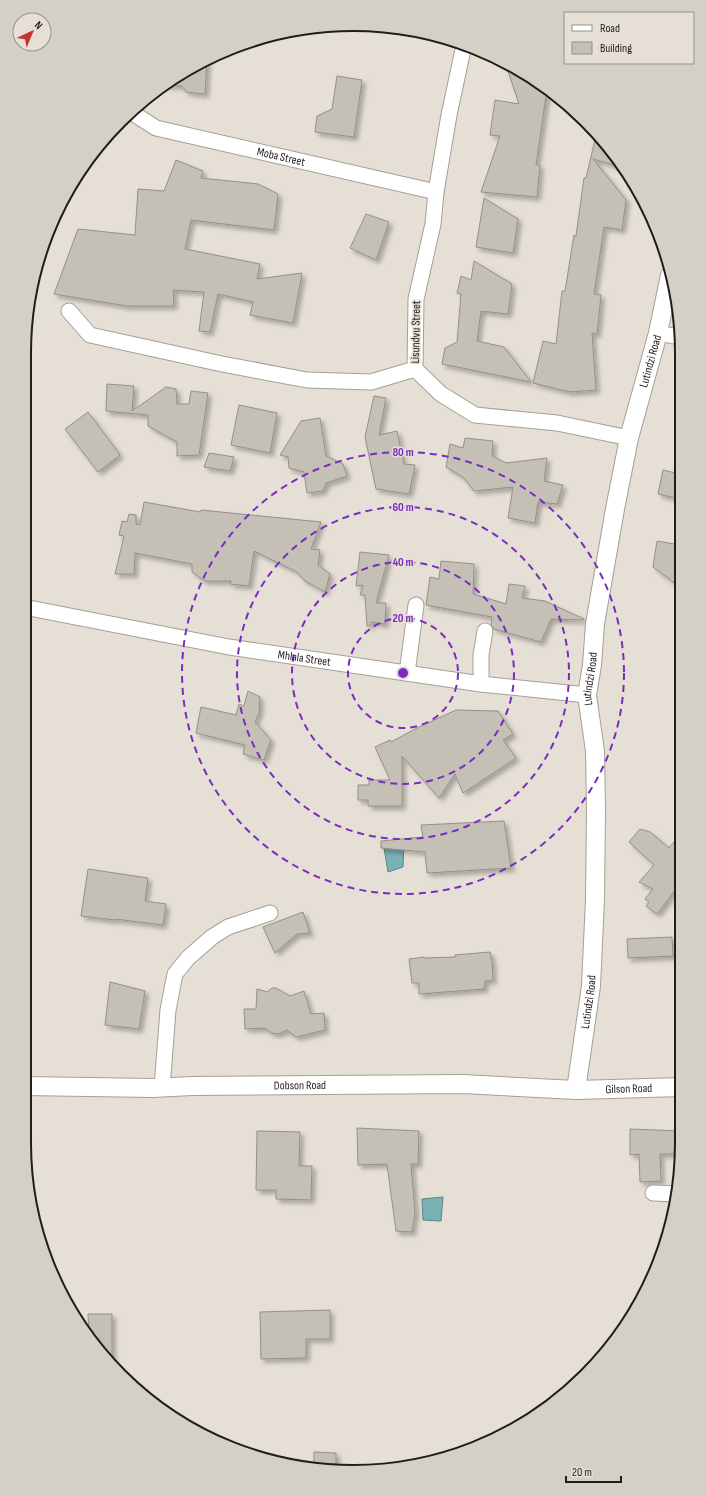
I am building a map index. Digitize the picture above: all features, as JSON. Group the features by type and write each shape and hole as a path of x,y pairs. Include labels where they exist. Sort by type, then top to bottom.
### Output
{"street":[{"name":"Lisundvu Street","path":"463,50 449,115 436,192 433,224 416,299 415,369 441,394 475,415 557,423 629,438"},
{"name":"Moba Street","path":"136,115 156,128 436,192"},
{"name":"Lutindzi Road","path":"576,1090 591,986 595,892 595,751 587,695 592,665 595,624 629,438 658,333 668,285"},
{"path":"69,311 90,335 222,364 307,380 371,382 415,369"},
{"path":"658,333 674,336"},
{"path":"407,673 416,605"},
{"name":"Mhlala Street","path":"31,608 229,647 481,684 587,695"},
{"path":"481,684 481,655 485,631"},
{"path":"162,1088 168,1010 175,974 188,958 212,937 228,927 270,913"},
{"name":"Dobson Road","path":"31,1086 162,1088 463,1084 576,1090"},
{"name":"Gilson Road","path":"576,1090 675,1087"},
{"path":"653,1193 671,1194"}],"water":[{"path":"404,840 403,867 388,872 383,842"},
{"path":"443,1197 441,1221 423,1220 422,1199"}],"building":[{"path":"207,66 205,94 186,92 182,86 173,86"},
{"path":"508,71 532,85 546,96 536,165 540,165 537,197 481,192 500,136 490,135 495,100 519,104"},
{"path":"337,76 362,80 354,137 315,132 317,116 332,109"},
{"path":"595,141 614,165 593,159 626,200 622,230 604,227 594,294 601,295 597,334 592,333 596,390 570,392 533,383 543,341 556,344 562,291 565,291 574,235 576,236 584,178 586,178"},
{"path":"176,160 203,171 201,178 258,184 278,194 274,230 191,220 185,249 260,264 257,279 302,273 293,323 250,315 253,302 218,294 210,332 199,331 204,292 173,290 174,306 127,306 54,294 78,229 135,235 138,189 164,191"},
{"path":"484,198 518,219 513,253 476,247"},
{"path":"366,214 389,222 376,260 350,248"},
{"path":"474,261 512,284 508,314 481,311 477,341 504,347 531,382 442,364 445,348 457,342 461,294 457,293 461,276 471,280"},
{"path":"107,384 134,386 132,411 166,387 176,389 177,404 189,404 191,391 208,393 199,455 177,456 177,442 148,426 148,415 106,411"},
{"path":"374,396 386,398 379,435 397,431 404,464 415,465 409,494 376,489 365,437"},
{"path":"239,405 277,413 270,453 231,445"},
{"path":"88,412 120,455 98,472 65,429"},
{"path":"320,418 326,456 343,464 347,476 326,483 323,491 307,493 304,472 289,468 288,457 280,455 301,421"},
{"path":"465,438 493,441 492,456 506,463 547,458 544,481 563,485 557,504 538,502 535,523 508,518 513,487 474,491 463,477 446,467 450,444 463,448"},
{"path":"209,453 234,457 230,471 204,467"},
{"path":"663,470 675,473 675,498 658,494"},
{"path":"144,502 200,512 201,510 321,522 311,549 320,550 318,565 330,574 325,592 305,581 297,572 254,551 249,586 230,584 231,581 205,581 192,572 192,564 135,553 134,574 115,574 124,536 119,535 122,521 127,522 129,514 136,515 136,524 140,525"},
{"path":"657,541 675,544 675,583 653,567"},
{"path":"360,552 389,555 376,603 386,603 385,624 371,622 370,626 367,626 365,595 360,595 363,585 356,586"},
{"path":"441,561 474,564 473,594 506,604 509,584 525,586 522,598 545,601 584,620 551,619 541,642 494,629 491,625 492,617 426,605 430,577 439,579"},
{"path":"248,691 260,697 259,713 255,722 271,740 264,760 243,754 245,745 196,733 201,707 236,715 239,704 244,706"},
{"path":"456,710 498,711 513,734 503,740 516,758 463,793 455,774 439,798 402,756 402,806 368,806 368,800 358,800 358,785 369,785 369,780 390,780 375,747 390,740 391,742"},
{"path":"504,821 511,868 427,873 425,852 381,848 381,841 423,837 421,825"},
{"path":"640,829 650,832 669,848 675,841 675,890 657,914 646,906 649,902 645,899 653,889 639,882 654,865 629,842"},
{"path":"88,869 148,878 145,901 166,904 163,925 81,916"},
{"path":"303,912 310,933 297,934 275,953 263,927"},
{"path":"672,937 673,956 628,958 627,939"},
{"path":"490,952 493,980 485,981 484,989 419,994 419,983 412,983 409,959 424,957 455,957 455,955"},
{"path":"110,982 145,991 139,1029 105,1025"},
{"path":"272,988 276,988 290,996 304,991 311,1014 324,1013 325,1030 296,1037 287,1030 278,1034 272,1033 264,1028 245,1029 244,1009 256,1009 257,989 267,992"},
{"path":"357,1128 419,1131 418,1164 411,1164 415,1212 412,1232 396,1231 387,1164 358,1165"},
{"path":"630,1129 675,1131 674,1154 660,1154 661,1181 640,1182 639,1154 630,1155"},
{"path":"257,1131 300,1132 299,1166 312,1166 311,1200 276,1199 276,1190 256,1190"},
{"path":"330,1310 330,1339 306,1339 306,1358 261,1359 260,1312"},
{"path":"88,1314 112,1314 112,1356 98,1339 89,1327"},
{"path":"314,1452 336,1453 336,1464 314,1462"}]}
